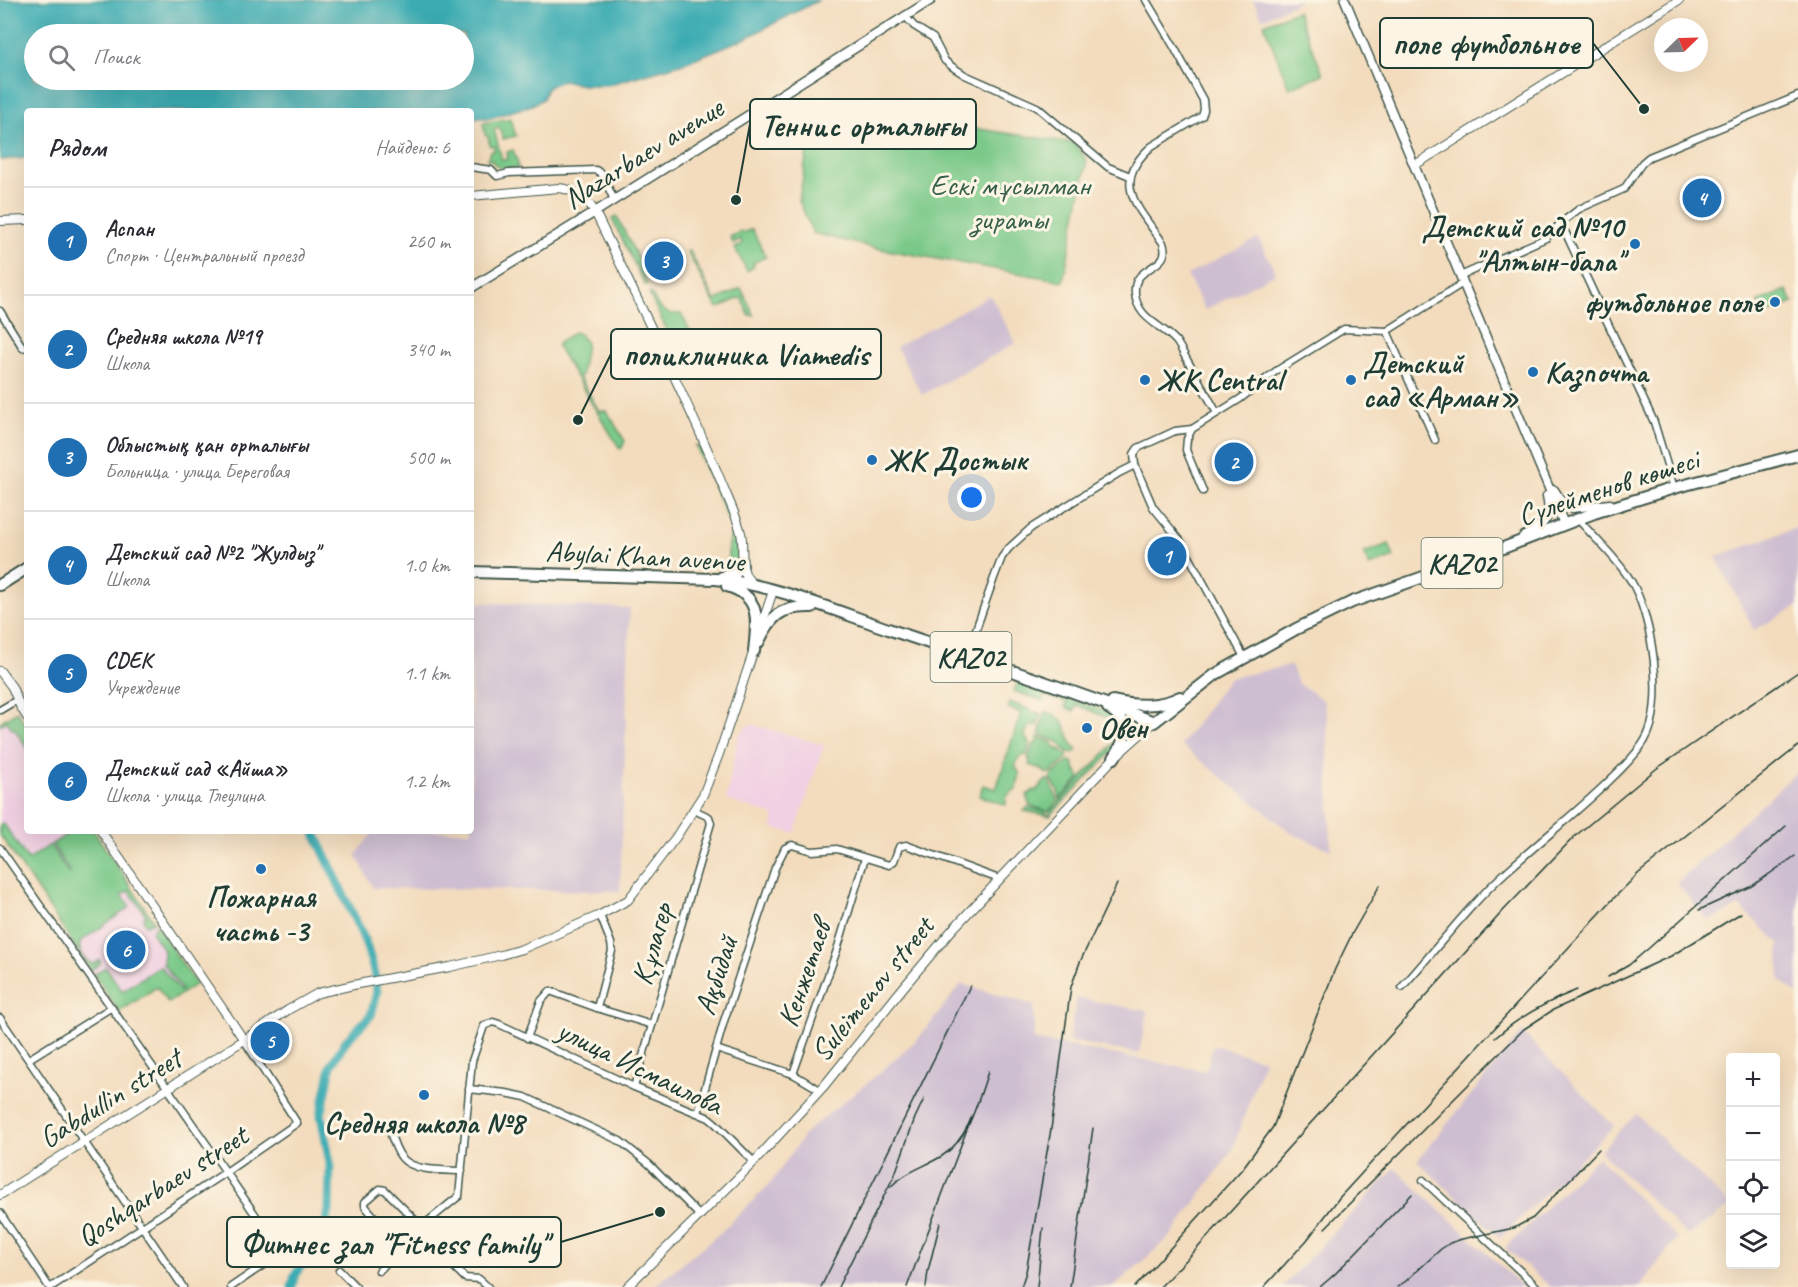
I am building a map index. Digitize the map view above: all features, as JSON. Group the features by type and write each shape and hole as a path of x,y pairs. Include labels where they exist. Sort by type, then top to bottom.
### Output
{"highway":[{"name":"Сүлейменов көшесі","path":"1154,722 1207,681 1244,657 1352,602 1632,501 1797,455"},
{"path":"704,579 729,576 738,572 742,566"},
{"path":"2,584 24,569"},
{"name":"Abylai Khan avenue","path":"474,573 724,580 759,588 771,596 830,609 1086,696 1154,722"},
{"path":"704,579 737,589 750,601 757,619 754,651"},
{"path":"754,651 770,621 781,611 803,606 830,609"},
{"name":"KАZ02","path":"1086,696 1128,704 1164,702 1177,698 1207,681"},
{"path":"1086,696 1112,710 1123,724 1124,739 1114,758"}],"main road":[{"name":"Nazarbaev avenue","path":"474,286 932,0"},
{"path":"1345,0 1564,525"},
{"path":"1539,467 1560,501 1567,507 1579,508 1632,501"},
{"path":"1510,545 1541,524 1548,514 1549,502 1539,467"}],"street":[{"path":"1146,0 1203,100 1204,110 1202,116 1152,146 1141,156 1130,176 1134,202 1166,249 1166,255 1162,261 1142,273 1134,290 1137,303 1148,320 1178,343 1217,413"},
{"path":"1414,165 1679,0"},
{"path":"905,16 914,26 933,38 945,61 954,68 1037,107 1108,167 1130,176"},
{"path":"1244,657 1180,540 1153,507 1135,465 1137,448 1175,431 1192,429 1240,399 1276,371 1344,329 1388,331 1462,279 1546,237 1583,207 1624,189 1642,163 1649,158 1798,96"},
{"path":"474,167 491,170 497,176 508,173 596,170 602,174 614,200"},
{"path":"474,196 559,188 570,189 588,201 679,385 734,512 742,542 742,566 747,579 759,588"},
{"path":"0,221 24,220"},
{"path":"1561,223 1654,422 1674,488"},
{"path":"0,311 23,348"},
{"path":"1388,331 1435,440"},
{"path":"1192,429 1187,439 1186,450 1203,491"},
{"path":"967,656 988,591 1002,557 1009,548 1031,528 1135,465"},
{"path":"1402,987 1467,912 1505,873 1626,764 1645,740 1649,731 1655,681 1651,642 1639,597 1621,565 1578,519"},
{"name":"Gabdullin street","path":"0,1195 318,993 501,955 620,906 634,894 703,795 719,754 771,596"},
{"path":"0,670 12,687 24,712"},
{"path":"0,710 17,700"},
{"name":"Suleimenov street","path":"627,1287 754,1162 820,1090 931,955 999,879 1114,758 1154,722"},
{"name":"Құлагер","path":"634,1086 711,823 707,816 694,810"},
{"path":"104,834 244,1040"},
{"name":"Ақбидай","path":"698,1113 716,1049 775,868 784,848 792,845 812,851 837,849 865,858"},
{"path":"865,858 889,865 894,861 899,847 906,845 999,879"},
{"path":"0,848 169,1089 278,1251 278,1255 231,1287"},
{"name":"Кенжетаев","path":"820,1090 793,1074 837,950 865,858"},
{"path":"597,1008 612,951 600,915"},
{"path":"527,1038 541,1001 550,991 652,1025"},
{"path":"29,1059 112,1007"},
{"path":"0,1018 183,1287"},
{"name":"улица Исмаилова","path":"469,1089 472,1060 480,1033 488,1023 499,1024 698,1113 715,1123 754,1162"},
{"name":"Qoshqarbaev street","path":"50,1287 297,1123 244,1040"},
{"path":"716,1049 793,1074"},
{"path":"379,1271 421,1227 459,1196 469,1089 525,1097 620,1141 649,1164 700,1216"},
{"path":"388,1128 398,1152 410,1164 462,1171"},
{"path":"1423,1180 1537,1287"},
{"path":"401,1248 365,1206 366,1202 382,1188 436,1241 442,1255 465,1278 477,1278 488,1287"},
{"path":"0,1213 50,1287"},
{"path":"339,1270 356,1287"}],"shaded area":[{"path":"1253,0 1302,0 1262,19"},
{"path":"1258,238 1276,273 1205,310 1187,275"},
{"path":"990,295 1016,343 922,395 896,347"},
{"path":"1798,527 1798,606 1754,630 1716,557"},
{"path":"474,602 630,608 620,891 373,888 356,855 372,834 474,834"},
{"path":"1291,665 1298,683 1323,700 1327,716 1331,850 1293,834 1181,745 1229,678"},
{"path":"17,711 24,722 24,834 96,834 196,984 168,1003 157,987 119,1012 0,835 0,722"},
{"path":"751,724 824,745 795,833 772,828 775,816 726,800 738,737"},
{"path":"1798,771 1798,995 1780,980 1779,943 1739,906 1708,921 1677,883"},
{"path":"961,984 1034,1005 1034,1040 1206,1071 1213,1045 1264,1060 1232,1151 1171,1236 1113,1287 653,1287 721,1232 770,1184 807,1131 919,1038"},
{"path":"1077,998 1148,1011 1139,1054 1068,1041"},
{"path":"1522,1032 1614,1126 1500,1238 1417,1161"},
{"path":"1636,1114 1726,1201 1726,1209 1688,1236 1600,1151"},
{"path":"1598,1157 1677,1238 1640,1287 1551,1287 1505,1248"},
{"path":"1395,1168 1523,1287 1282,1287"}],"green space":[{"path":"1297,11 1323,74 1289,88 1264,24"},
{"name":"Ескі мұсылман зираты","path":"853,112 1074,143 1087,161 1063,281 875,248 813,233 799,201 809,139"},
{"path":"510,118 516,136 503,139 499,127 494,129 502,160 508,159 507,152 513,150 518,168 503,168 494,164 492,160 487,160 490,151 495,150 494,146 490,146 488,137 485,135 483,123"},
{"path":"617,216 648,284 645,285 612,219"},
{"path":"752,229 766,257 753,263 754,267 747,271 735,248 742,244 741,239 733,243 730,237 741,231 743,233"},
{"path":"689,250 715,301 741,288 754,315 749,315 742,299 739,298 719,308 716,306 687,251"},
{"name":"футбольное поле","path":"1787,290 1793,303 1764,314 1758,302"},
{"path":"651,293 662,310 681,314 698,345 697,349 680,357 649,294"},
{"path":"575,332 580,334 586,343 579,377 589,394 587,395 557,346 559,342"},
{"path":"590,395 599,411 607,411 625,441 622,448 620,449 588,397"},
{"path":"696,446 700,447 731,518 737,548 737,563 728,562 732,529"},
{"path":"1389,544 1394,557 1369,566 1364,553"},
{"path":"1018,681 1059,696 1058,700 1045,696 1043,701 1014,691"},
{"path":"1063,696 1113,714 1124,732 1114,750 1050,816 1050,812 1118,739 1119,729 1115,721 1077,705 1074,711 1065,707 1067,703 1061,701"},
{"path":"1010,702 1041,714 1037,725 1030,726 1026,731 1025,737 1030,744 1027,755 1020,757 1017,761 1016,768 1020,774 1016,790 1008,796 1006,805 979,796 983,785 996,789 1021,713 1008,708"},
{"path":"17,711 24,722 24,743 7,721 0,725 0,722"},
{"path":"1046,711 1064,723 1069,738 1077,750 1074,753 1069,753 1058,742 1039,734"},
{"path":"1038,737 1051,742 1067,755 1067,759 1050,773 1029,765 1030,760 1028,759"},
{"path":"1069,761 1073,762 1080,778 1060,799 1051,779 1052,775"},
{"path":"1046,780 1049,780 1058,800 1049,811 1029,805 1027,795 1036,791"},
{"path":"1028,807 1046,812 1048,816 1024,811"},
{"path":"3,823 28,860 50,845 69,874 70,872 52,844 67,834 96,834 154,922 146,925 143,919 146,915 129,891 122,895 130,907 80,942 81,952 87,961 93,964 100,960 100,964 91,970 0,835 0,825"},
{"path":"156,925 196,984 168,1003 157,987 119,1012 94,974 106,967 122,991 160,966 180,991 182,990 163,964 164,951 151,932"}],"water":[{"path":"0,0 819,0 746,38 684,63 607,85 582,85 563,80 547,88 543,99 532,105 491,118 474,118 474,108 451,107 24,108 24,158 0,160"}],"waterway":[{"path":"292,1287 295,1275 320,1240 329,1211 330,1163 321,1115 331,1066 345,1042 371,1015 377,992 374,971 365,941 315,834"}],"railway":[{"path":"1160,1287 1503,911 1574,837 1656,769 1798,672"},
{"path":"1264,1287 1307,1240 1339,1198 1613,899 1639,873 1798,746"},
{"path":"1608,977 1629,965 1786,826"},
{"path":"1699,910 1752,886 1795,856"},
{"path":"1021,1287 1026,1272 1051,1129 1071,987 1080,962 1117,884"},
{"path":"1135,1287 1242,1169 1273,1127 1335,969 1380,885"},
{"path":"1325,1228 1524,1029 1553,1010 1671,956 1741,913"},
{"path":"821,1287 970,986"},
{"path":"1495,1038 1534,1010 1577,990"},
{"path":"890,1187 908,1174 942,1156 959,1140 976,1107 988,1072"},
{"path":"838,1287 895,1174 924,1099"},
{"path":"907,1287 972,1116"},
{"path":"1070,1287 1093,1128"},
{"path":"1417,1271 1450,1243 1514,1228 1533,1218 1599,1149"},
{"path":"1320,1287 1412,1194"},
{"path":"926,1287 940,1223"},
{"path":"1037,1287 1043,1228"},
{"path":"1397,1287 1423,1265"}],"place":[{"name":"поле футбольное","path":"1644,109"},
{"name":"Детский сад №2 \"Жулдыз\"","path":"1702,198"},
{"name":"Теннис орталығы","path":"736,200"},
{"name":"Детский сад №10 \"Алтын-бала\"","path":"1635,244"},
{"name":"Облыстық қан орталығы","path":"664,261"},
{"name":"футбольное поле","path":"1775,302"},
{"name":"Казпочта","path":"1533,372"},
{"name":"ЖК Central","path":"1145,380"},
{"name":"Детский сад «Арман»","path":"1351,380"},
{"name":"поликлиника Viamedis","path":"578,420"},
{"name":"ЖК Достык","path":"872,460"},
{"name":"Средняя школа №19","path":"1234,462"},
{"name":"Аспан","path":"1167,556"},
{"name":"Овен","path":"1087,728"},
{"name":"Пожарная часть -3","path":"261,869"},
{"name":"Детский сад «Айша»","path":"126,950"},
{"name":"CDEK","path":"270,1041"},
{"name":"Средняя школа №8","path":"424,1095"},
{"name":"Фитнес зал \"Fitness family\"","path":"660,1212"}]}
